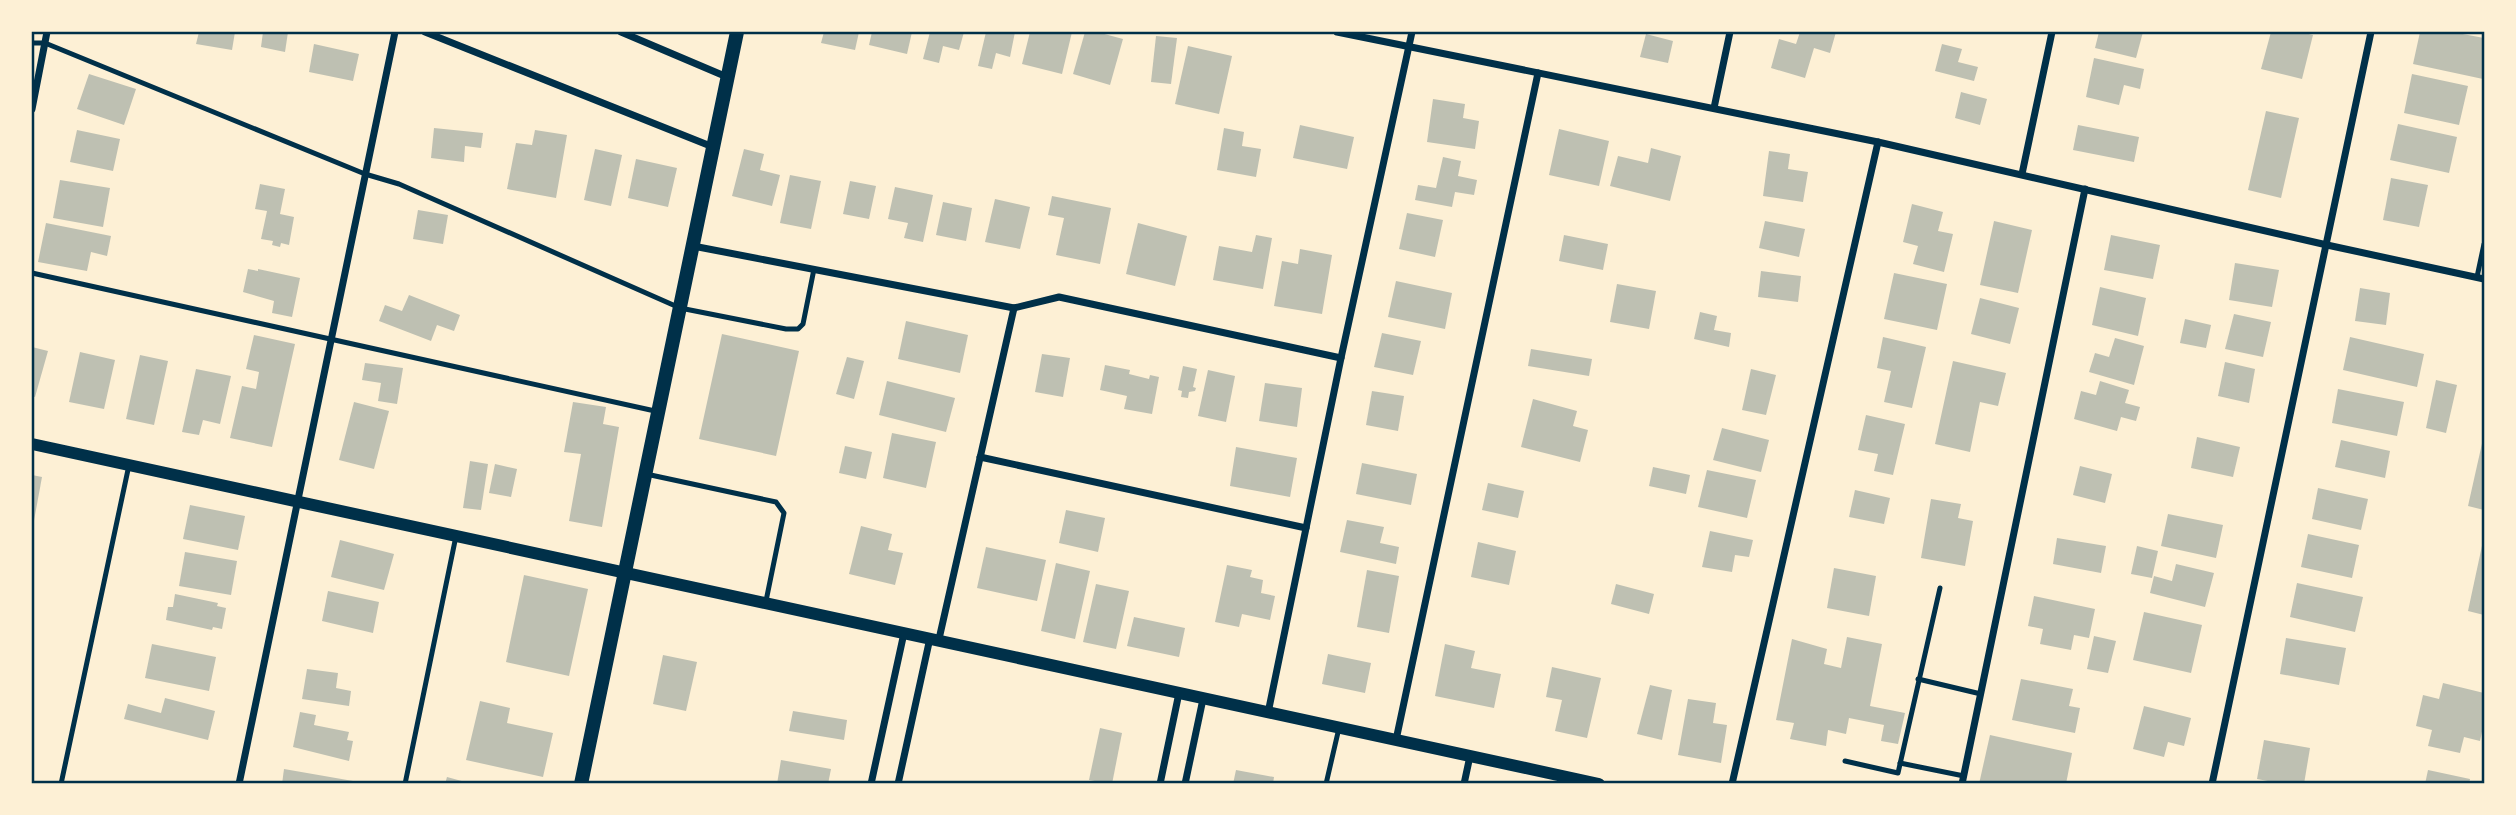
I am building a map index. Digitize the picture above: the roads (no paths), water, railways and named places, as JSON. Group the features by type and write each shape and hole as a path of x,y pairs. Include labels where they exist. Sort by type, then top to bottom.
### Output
{"main road":[{"path":"581,783 737,32"}],"street":[{"path":"32,109 47,32"},
{"path":"239,783 394,32"},
{"path":"425,32 713,147"},
{"path":"621,32 727,77"},
{"path":"1337,32 1878,142 2481,278"},
{"path":"1268,713 1412,32"},
{"path":"1714,108 1730,32"},
{"path":"2022,174 2052,32"},
{"path":"2212,783 2371,32"},
{"path":"1396,740 1538,74"},
{"path":"1732,783 1878,142"},
{"path":"1963,779 2085,189"},
{"path":"693,246 1014,308 1059,297 1341,358"},
{"path":"898,783 980,457 1014,308"},
{"path":"32,444 1599,783"},
{"path":"980,457 1306,528"},
{"path":"871,783 904,633"},
{"path":"1160,783 1179,693"},
{"path":"1185,783 1203,699"},
{"path":"1464,783 1470,756"}],"lane":[{"path":"32,43 45,43 365,174 400,184 680,308 786,329 798,329 803,324 814,269"},
{"path":"2481,278 2484,244"},
{"path":"32,273 658,412"},
{"path":"61,783 129,465"},
{"path":"646,474 776,502 785,513 766,601"},
{"path":"405,783 456,535"},
{"path":"1845,761 1898,773 1940,588"},
{"path":"1918,679 1981,694"},
{"path":"1326,783 1339,728"},
{"path":"1900,763 1963,779"}]}
